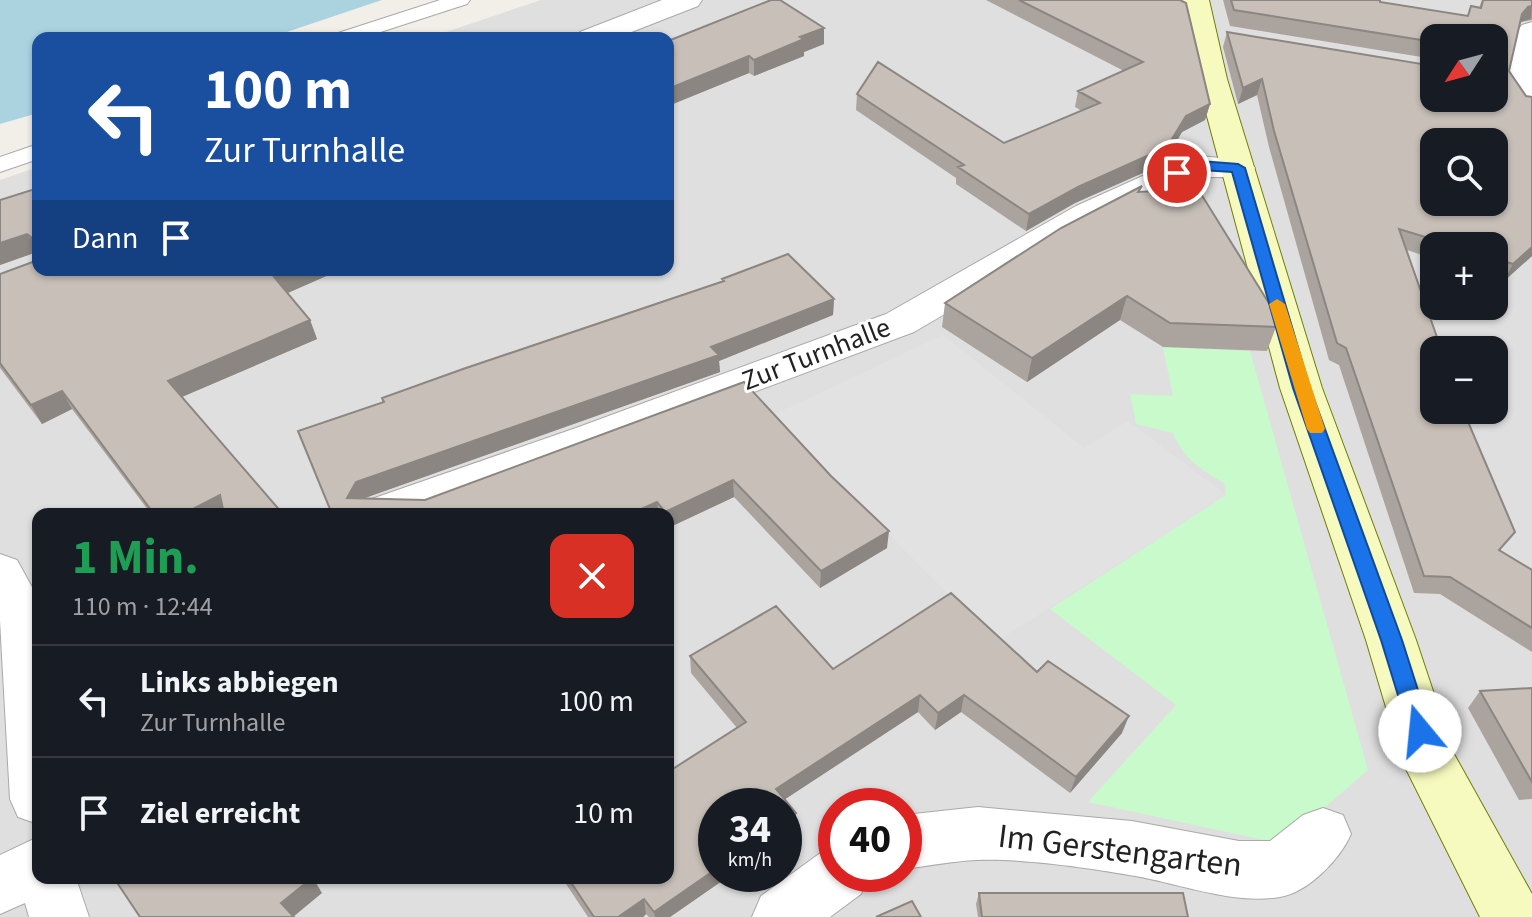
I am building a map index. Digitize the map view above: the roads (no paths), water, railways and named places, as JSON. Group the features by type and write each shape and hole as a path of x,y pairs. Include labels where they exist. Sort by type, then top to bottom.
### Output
{"street":[{"path":"605,32 688,0"},
{"path":"1195,0 1216,35 1238,168 1301,388 1391,640 1429,761 1512,917"},
{"path":"1519,89 1532,31"},
{"name":"Zur Turnhalle","path":"396,508 591,439 900,323 1089,214 1177,173 1200,166 1238,168"},
{"path":"0,573 32,622"},
{"name":"Im Gerstengarten","path":"922,840 978,833 1025,836 1132,848 1239,869 1281,869 1323,834"},
{"path":"0,886 32,868"},
{"path":"49,884 59,917"},
{"path":"782,917 818,890"}],"lane":[{"path":"361,32 460,0"},
{"path":"0,165 32,153"}],"water":[{"path":"0,0 382,0 287,32 32,32 32,115 0,124"}]}
